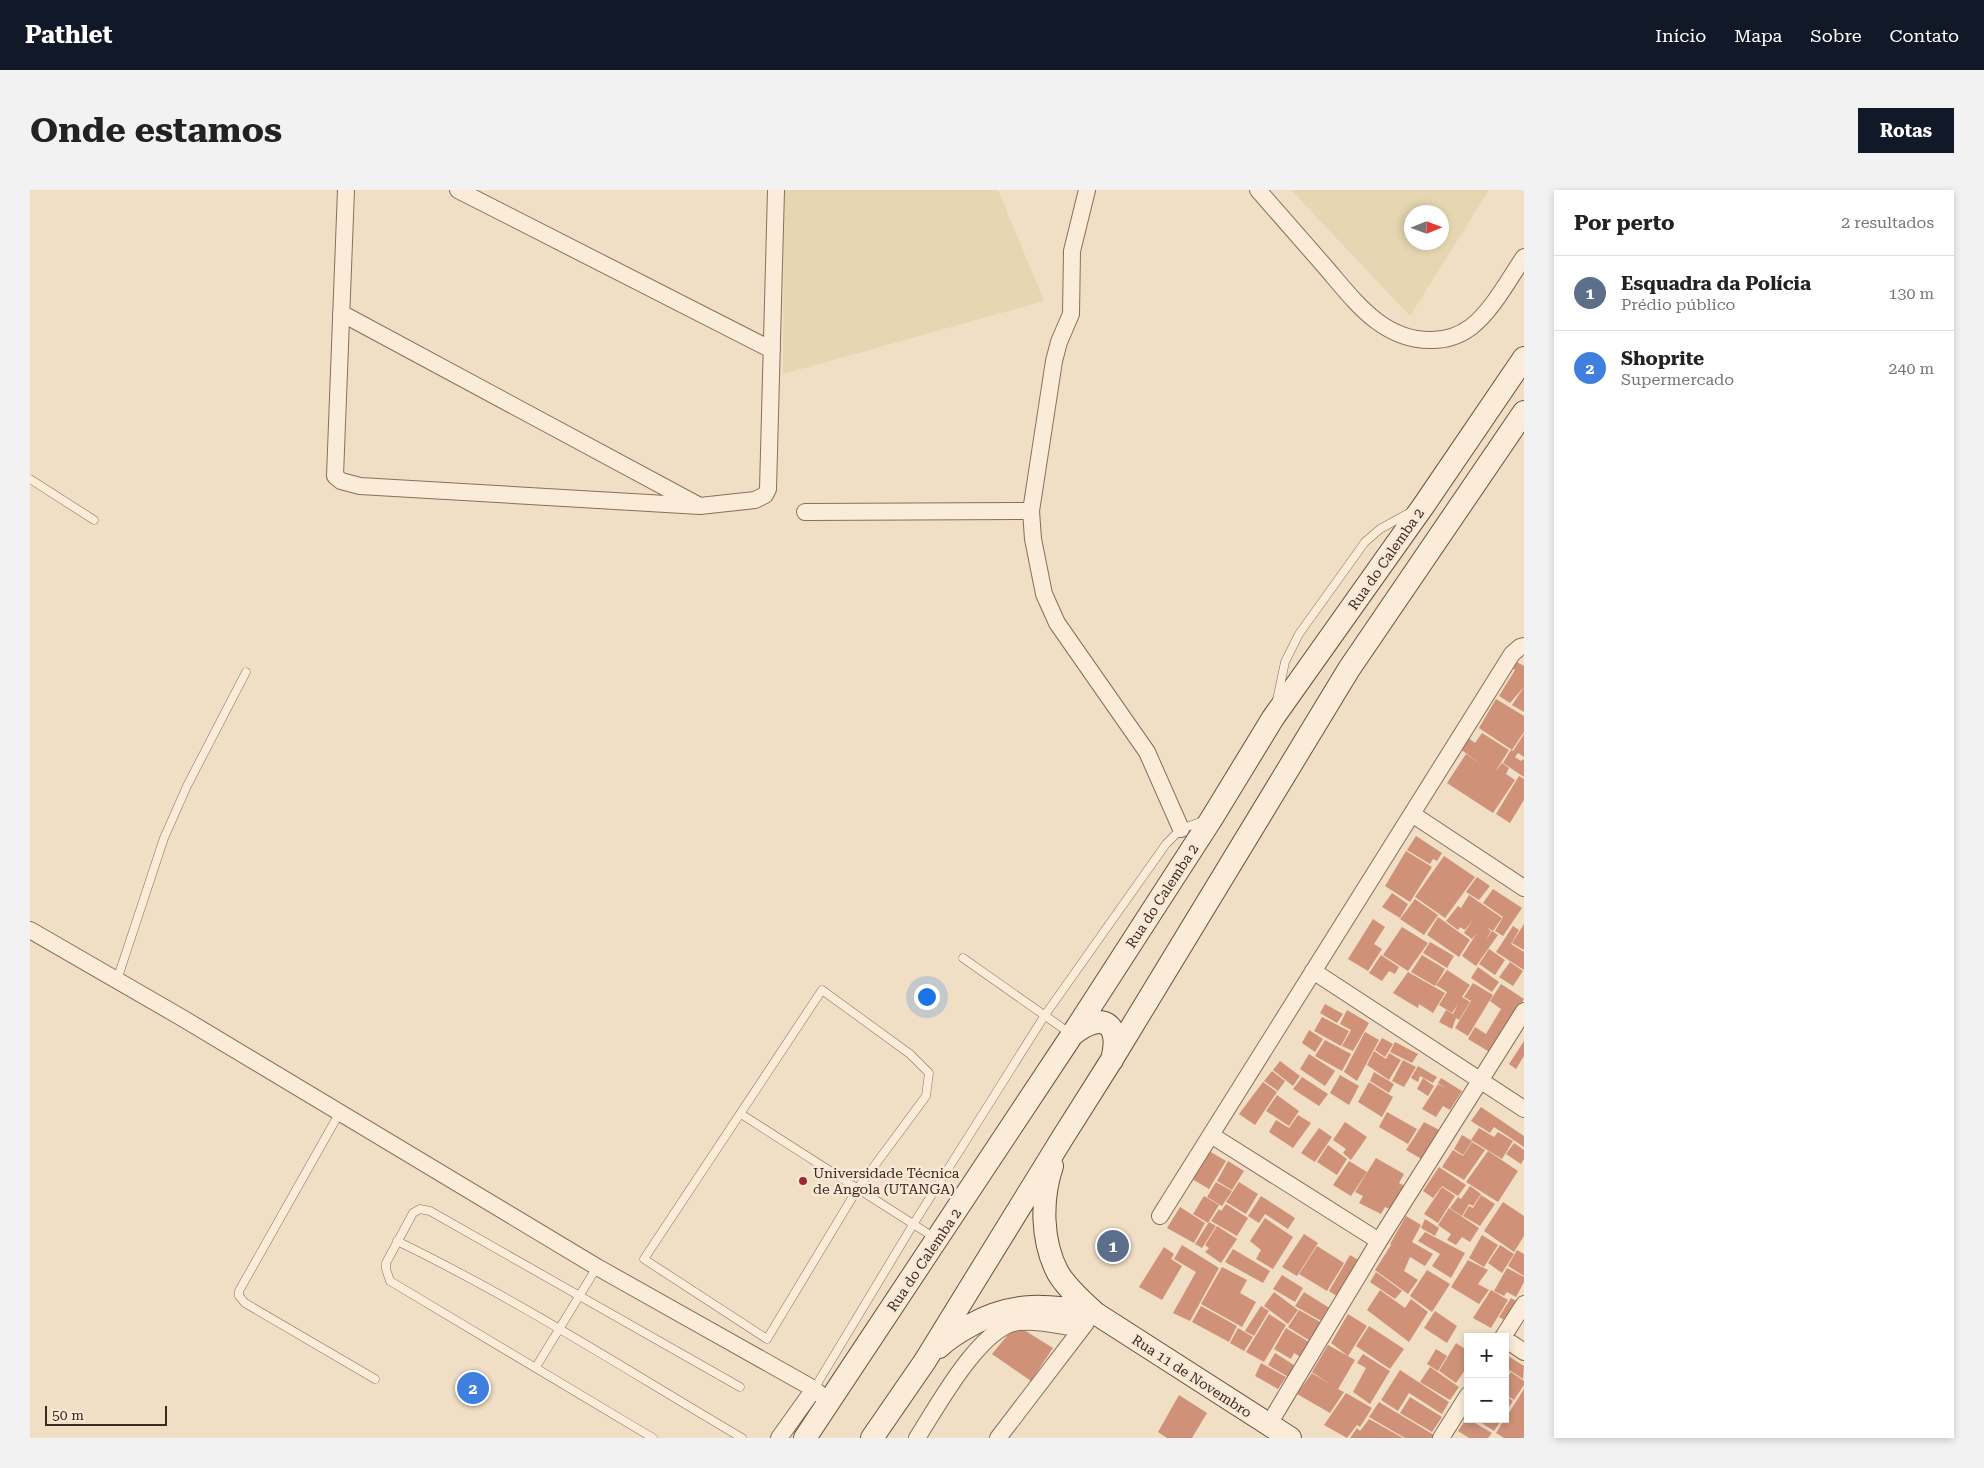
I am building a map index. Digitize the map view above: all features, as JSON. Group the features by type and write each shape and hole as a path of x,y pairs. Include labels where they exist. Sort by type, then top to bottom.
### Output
{"main road":[{"name":"Rua do Calemba 2","path":"805,1438 822,1396 938,1240 1212,818 1273,718 1424,505 1524,358"},
{"path":"872,1438 925,1361 1112,1061 1349,670 1524,412"},
{"path":"1072,1035 1088,1023 1098,1021 1106,1023 1112,1030 1116,1040 1112,1061"},
{"path":"1063,1137 1047,1181 1044,1213 1047,1240 1052,1260 1088,1321"},
{"path":"925,1361 942,1344 963,1329 983,1318 1004,1310 1027,1306 1048,1306 1088,1321"},
{"name":"Rua 11 de Novembro","path":"1088,1321 1269,1424 1290,1438"}],"street":[{"path":"346,190 335,476 341,481 360,486 700,506 755,500 765,495 768,489 776,190"},
{"path":"458,190 772,350"},
{"path":"1087,190 1072,251 1072,314 1054,361 1031,511 1035,549 1048,606 1057,623 1147,752 1181,829"},
{"path":"1258,190 1361,308 1396,334 1418,340 1439,340 1456,336 1472,326 1486,312 1524,257"},
{"path":"341,313 700,506"},
{"path":"805,512 1031,511"},
{"path":"1160,1216 1512,654 1524,646"},
{"path":"1412,814 1524,888"},
{"path":"30,930 340,1112 597,1267 822,1396 779,1438"},
{"path":"1314,971 1524,1109"},
{"path":"1269,1424 1379,1241 1524,1011"},
{"path":"1211,1135 1379,1241"},
{"path":"1507,1333 1524,1304"},
{"path":"917,1438 979,1346 999,1329 1018,1322 1088,1321"},
{"path":"998,1438 1088,1321"},
{"path":"1509,1342 1524,1352"},
{"path":"1441,1438 1464,1401"}],"lane":[{"path":"30,479 94,520"},
{"path":"117,980 164,838 187,786 246,672"},
{"path":"822,1396 914,1224 1045,1016 1166,844 1181,829 1212,818"},
{"path":"963,958 1072,1035"},
{"path":"822,990 910,1054 928,1073 926,1096 858,1188 767,1339 644,1259 822,990"},
{"path":"340,1112 239,1291 239,1296 245,1303 375,1379"},
{"path":"741,1114 938,1240"},
{"path":"653,1438 390,1281 386,1263 412,1213 425,1209 740,1387"},
{"path":"397,1241 429,1256 560,1329 742,1438"},
{"path":"536,1367 597,1267"},
{"path":"723,1438 731,1432"}],"shaded area":[{"path":"784,190 998,190 1044,301 783,374"},
{"path":"1291,190 1489,190 1410,316"}],"building":[{"path":"1515,661 1524,666 1524,687 1510,703 1499,696 1515,670 1511,667"},
{"path":"1524,687 1524,712 1512,705"},
{"path":"1496,699 1524,716 1524,732 1512,750 1479,728"},
{"path":"1482,733 1509,750 1495,772 1502,763 1509,768 1506,774 1515,780 1493,813 1447,783 1466,754 1481,764 1460,749 1467,737 1475,743"},
{"path":"1524,734 1524,757 1518,753 1515,757 1521,761 1522,759 1524,760 1524,777 1503,763"},
{"path":"1519,776 1524,779 1524,800 1510,823 1496,814"},
{"path":"1416,836 1442,853 1437,861 1433,859 1430,864 1407,850"},
{"path":"1406,851 1432,867 1410,902 1385,886"},
{"path":"1444,856 1475,877 1445,918 1415,897"},
{"path":"1477,877 1490,886 1479,900 1466,892"},
{"path":"1493,889 1522,908 1503,936 1495,931 1503,917 1483,903"},
{"path":"1392,893 1408,904 1400,918 1382,907"},
{"path":"1469,895 1502,918 1493,931 1486,927 1491,931 1486,940 1492,931 1498,935 1476,966 1462,956 1477,933 1472,939 1464,933 1474,918 1465,930 1460,927 1458,930 1446,921 1458,906 1461,908"},
{"path":"1415,899 1438,915 1424,935 1400,919"},
{"path":"1438,917 1470,940 1459,957 1427,935"},
{"path":"1373,919 1385,927 1374,944 1382,949 1368,971 1348,959"},
{"path":"1524,924 1524,950 1512,943"},
{"path":"1513,926 1519,930 1511,944 1524,952 1524,970 1496,952"},
{"path":"1402,927 1428,943 1408,971 1383,955"},
{"path":"1430,942 1454,956 1447,968 1423,953"},
{"path":"1489,949 1505,960 1495,975 1479,964"},
{"path":"1381,955 1399,967 1395,974 1389,971 1382,981 1369,973"},
{"path":"1422,955 1445,969 1435,986 1411,972"},
{"path":"1510,962 1523,971 1513,986 1499,977"},
{"path":"1478,967 1499,982 1492,992 1471,978"},
{"path":"1447,970 1470,985 1462,997 1470,1002 1459,1020 1456,1018 1452,1029 1439,1022 1446,1010 1453,1014 1458,1004 1452,1013 1439,1005 1447,992 1436,985"},
{"path":"1408,972 1445,993 1433,1013 1419,1004 1418,1008 1393,993"},
{"path":"1473,983 1493,995 1468,1036 1455,1028 1471,1001 1464,997"},
{"path":"1501,984 1524,999 1491,1053 1468,1039 1475,1027 1486,1034 1501,1009 1490,1001"},
{"path":"1325,1004 1343,1014 1337,1023 1320,1013"},
{"path":"1347,1010 1369,1023 1353,1051 1342,1046 1351,1030 1340,1024"},
{"path":"1322,1017 1349,1031 1341,1046 1314,1031"},
{"path":"1309,1030 1323,1039 1315,1052 1302,1043"},
{"path":"1365,1032 1379,1040 1357,1081 1344,1072"},
{"path":"1382,1038 1393,1044 1385,1057 1375,1050"},
{"path":"1325,1040 1351,1054 1342,1071 1315,1056"},
{"path":"1524,1041 1524,1056 1516,1069 1509,1064"},
{"path":"1395,1042 1418,1054 1412,1063 1390,1052"},
{"path":"1374,1051 1386,1059 1389,1053 1401,1060 1389,1080 1367,1065"},
{"path":"1309,1054 1335,1071 1325,1086 1300,1069"},
{"path":"1403,1060 1416,1067 1404,1087 1392,1081"},
{"path":"1280,1061 1300,1076 1293,1086 1273,1070"},
{"path":"1418,1066 1437,1077 1433,1083 1420,1076 1418,1082 1411,1078"},
{"path":"1272,1071 1285,1081 1278,1091 1264,1081"},
{"path":"1374,1072 1394,1084 1389,1093 1370,1081"},
{"path":"1340,1075 1359,1086 1349,1105 1330,1093"},
{"path":"1302,1077 1328,1094 1319,1106 1293,1089"},
{"path":"1423,1078 1434,1086 1428,1096 1417,1089"},
{"path":"1441,1078 1462,1091 1450,1110 1443,1106 1436,1117 1422,1109 1438,1084 1446,1089 1438,1083"},
{"path":"1263,1082 1277,1092 1255,1125 1239,1114"},
{"path":"1369,1082 1393,1097 1382,1117 1358,1102"},
{"path":"1277,1095 1299,1111 1289,1126 1266,1111"},
{"path":"1481,1107 1524,1136 1524,1147 1494,1127 1490,1133 1471,1121"},
{"path":"1387,1112 1417,1129 1408,1144 1379,1127"},
{"path":"1298,1115 1311,1123 1293,1148 1269,1132 1276,1120 1289,1128"},
{"path":"1345,1122 1367,1137 1351,1160 1343,1153 1346,1149 1333,1140"},
{"path":"1424,1122 1441,1131 1425,1161 1406,1150"},
{"path":"1319,1128 1332,1137 1315,1162 1301,1153"},
{"path":"1479,1128 1494,1137 1498,1132 1513,1141 1502,1159 1471,1140"},
{"path":"1462,1135 1472,1141 1463,1155 1454,1149"},
{"path":"1472,1142 1485,1150 1464,1180 1442,1167 1453,1150 1463,1156"},
{"path":"1514,1143 1524,1150 1524,1159 1521,1164 1506,1154"},
{"path":"1328,1145 1347,1159 1337,1175 1317,1162"},
{"path":"1209,1151 1226,1161 1209,1189 1192,1179"},
{"path":"1488,1151 1518,1171 1498,1202 1466,1182"},
{"path":"1376,1158 1404,1174 1399,1183 1407,1187 1393,1210 1385,1207 1381,1214 1359,1203 1363,1196 1355,1192"},
{"path":"1228,1161 1244,1171 1232,1190 1217,1181"},
{"path":"1349,1161 1367,1172 1351,1196 1333,1185"},
{"path":"1439,1167 1466,1185 1458,1196 1442,1186 1433,1198 1423,1191"},
{"path":"1216,1182 1232,1191 1222,1206 1207,1197"},
{"path":"1239,1182 1258,1194 1246,1214 1226,1202"},
{"path":"1470,1186 1481,1194 1473,1206 1469,1204 1462,1216 1450,1208 1458,1197 1461,1199"},
{"path":"1442,1187 1455,1196 1438,1223 1424,1214"},
{"path":"1481,1195 1495,1204 1480,1226 1463,1216 1469,1206 1473,1208"},
{"path":"1204,1196 1219,1205 1208,1223 1193,1214"},
{"path":"1261,1196 1295,1218 1288,1229 1265,1214 1259,1223 1248,1216"},
{"path":"1503,1202 1524,1216 1524,1236 1514,1252 1484,1231"},
{"path":"1226,1204 1248,1218 1237,1236 1211,1221 1219,1209 1221,1211"},
{"path":"1180,1207 1205,1223 1194,1243 1167,1228"},
{"path":"1449,1208 1479,1228 1470,1242 1462,1237 1456,1245 1447,1240 1451,1234 1438,1225"},
{"path":"1406,1216 1421,1225 1412,1242 1433,1254 1425,1266 1410,1257 1404,1271 1418,1280 1408,1294 1375,1270 1391,1245 1396,1248 1390,1244"},
{"path":"1265,1218 1293,1237 1273,1269 1256,1259 1261,1250 1250,1241"},
{"path":"1425,1219 1439,1228 1435,1236 1421,1228"},
{"path":"1209,1222 1216,1226 1202,1248 1195,1244"},
{"path":"1217,1226 1237,1239 1221,1263 1205,1252 1209,1248 1205,1245"},
{"path":"1425,1232 1465,1253 1451,1278 1432,1266 1440,1254 1418,1241"},
{"path":"1304,1234 1318,1243 1297,1276 1282,1267"},
{"path":"1482,1235 1498,1245 1484,1267 1469,1258"},
{"path":"1182,1245 1219,1268 1190,1321 1173,1313 1196,1272 1174,1259"},
{"path":"1500,1245 1514,1254 1502,1273 1488,1263"},
{"path":"1317,1246 1344,1263 1327,1291 1299,1274"},
{"path":"1164,1247 1174,1254 1171,1259 1182,1266 1162,1300 1139,1287"},
{"path":"1233,1249 1270,1271 1263,1283 1225,1262"},
{"path":"1517,1250 1524,1254 1524,1276 1508,1266"},
{"path":"1350,1255 1360,1261 1338,1297 1329,1291"},
{"path":"1468,1260 1488,1270 1478,1284 1489,1290 1479,1304 1451,1287"},
{"path":"1222,1267 1247,1280 1240,1293 1256,1302 1242,1327 1201,1304"},
{"path":"1507,1268 1524,1277 1524,1282 1516,1297 1507,1292 1504,1296 1494,1291"},
{"path":"1427,1270 1450,1284 1432,1312 1410,1296"},
{"path":"1376,1272 1402,1291 1395,1299 1370,1282"},
{"path":"1282,1275 1303,1288 1295,1302 1273,1289"},
{"path":"1380,1290 1405,1308 1411,1299 1428,1312 1409,1342 1367,1310"},
{"path":"1491,1290 1508,1300 1491,1328 1473,1318"},
{"path":"1274,1292 1298,1310 1288,1324 1264,1306"},
{"path":"1304,1292 1331,1309 1323,1322 1295,1306"},
{"path":"1511,1298 1520,1303 1508,1322 1499,1317"},
{"path":"1201,1306 1237,1326 1229,1342 1192,1322"},
{"path":"1261,1306 1269,1311 1254,1336 1245,1331"},
{"path":"1299,1310 1322,1323 1310,1341 1288,1327"},
{"path":"1435,1311 1457,1326 1447,1343 1424,1328"},
{"path":"1269,1314 1286,1325 1264,1362 1246,1352"},
{"path":"1348,1314 1367,1326 1348,1356 1331,1343"},
{"path":"1016,1325 1053,1348 1031,1381 992,1354"},
{"path":"1369,1326 1404,1349 1390,1369 1356,1346"},
{"path":"1238,1328 1253,1337 1244,1351 1230,1343"},
{"path":"1286,1328 1309,1342 1301,1357 1294,1353 1291,1359 1274,1349"},
{"path":"1456,1343 1464,1348 1464,1371 1456,1383 1439,1371"},
{"path":"1328,1345 1355,1360 1338,1389 1344,1392 1330,1413 1297,1394 1312,1373 1331,1385 1312,1372"},
{"path":"1436,1349 1447,1356 1438,1371 1427,1364"},
{"path":"1275,1353 1297,1367 1290,1378 1268,1365"},
{"path":"1363,1354 1390,1371 1370,1404 1353,1392 1366,1368 1357,1363"},
{"path":"1509,1357 1524,1366 1523,1379 1509,1370"},
{"path":"1261,1363 1286,1377 1278,1389 1255,1376"},
{"path":"1430,1367 1459,1387 1450,1400 1420,1382"},
{"path":"1400,1370 1449,1402 1442,1414 1409,1393 1398,1411 1381,1400"},
{"path":"1511,1372 1524,1381 1524,1385 1514,1400 1509,1397 1509,1375"},
{"path":"1524,1389 1524,1438 1504,1438 1496,1433 1502,1423 1509,1423 1509,1413"},
{"path":"1346,1393 1372,1408 1360,1427 1357,1425 1347,1438 1324,1425"},
{"path":"1179,1395 1207,1413 1192,1438 1167,1438 1158,1432"},
{"path":"1410,1397 1442,1417 1432,1432 1400,1413"},
{"path":"1509,1398 1513,1401 1509,1407"},
{"path":"1379,1402 1434,1435 1432,1438 1405,1438 1369,1417"},
{"path":"1369,1419 1403,1438 1350,1438 1357,1428 1360,1431"},
{"path":"1464,1422 1475,1423 1492,1433 1488,1438 1469,1438 1458,1431"},
{"path":"1481,1423 1499,1423 1494,1431"}],"place":[{"name":"Universidade Técnica de Angola (UTANGA)","path":"803,1181"},
{"name":"Esquadra da Polícia","path":"1113,1246"},
{"name":"Shoprite","path":"473,1388"}]}
